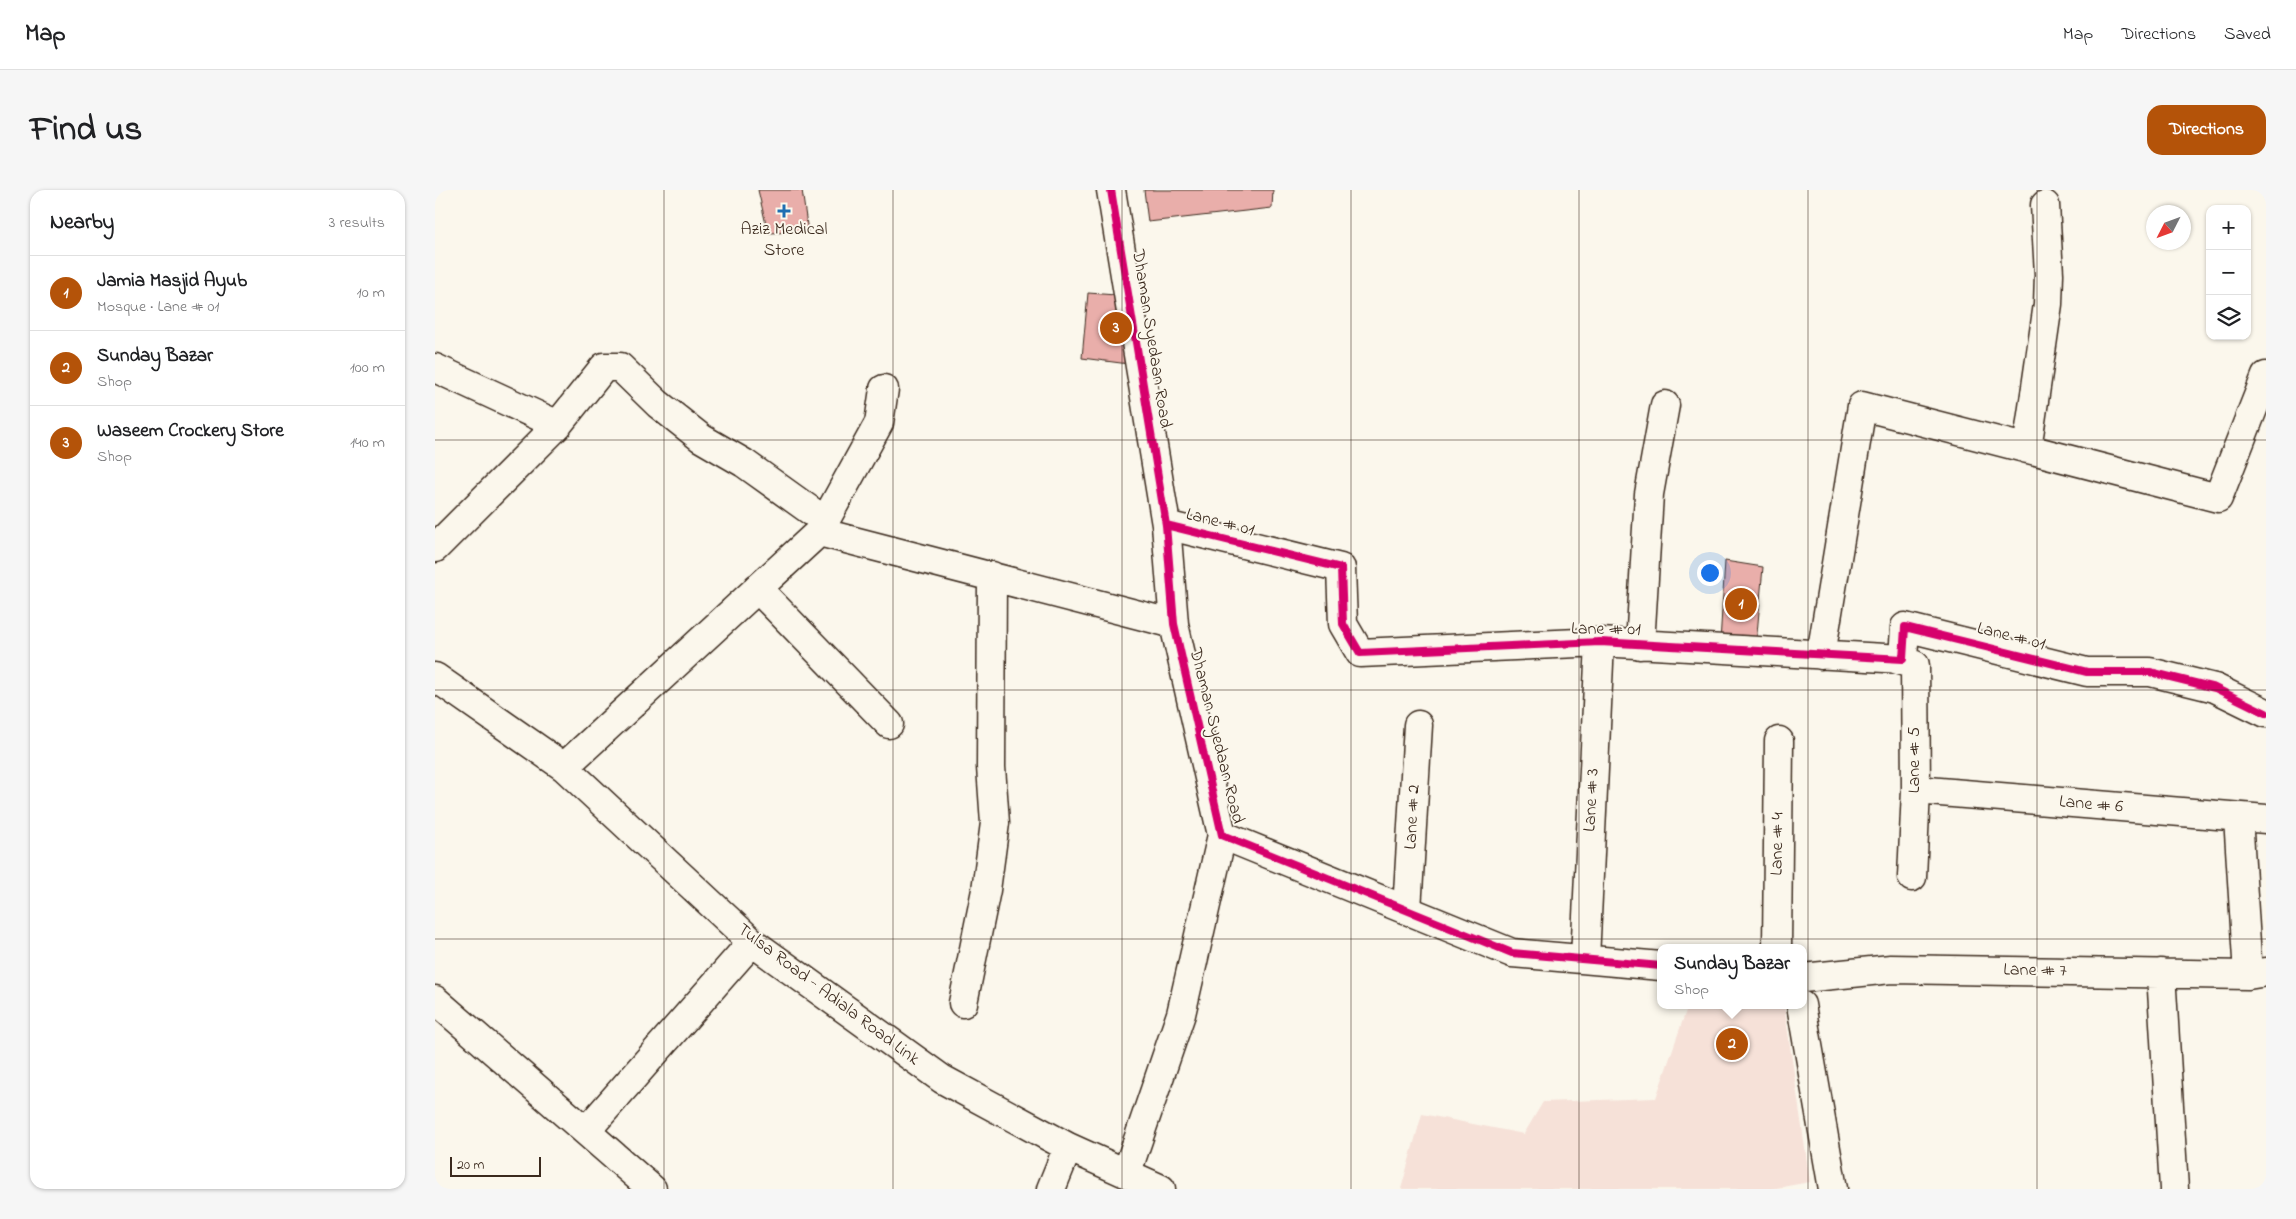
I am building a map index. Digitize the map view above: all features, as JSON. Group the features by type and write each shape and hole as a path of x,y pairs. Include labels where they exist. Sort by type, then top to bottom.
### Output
{"street":[{"name":"Dhaman Syedaan Road","path":"1111,190 1166,525 1174,624 1222,834 1512,953 1657,966"},
{"path":"2027,449 2048,304 2049,274 2045,205"},
{"path":"440,534 558,425 604,367 620,368 658,404 701,438 744,463 822,526 992,576 1174,624"},
{"path":"435,368 558,425"},
{"path":"1821,655 1863,406 2218,498 2266,376"},
{"path":"564,767 822,526 879,423 884,389"},
{"path":"1640,645 1649,494 1665,405"},
{"name":"Lane # 01","path":"1166,525 1341,568 1343,624 1360,653 1600,642 1903,659 1905,627 2087,672 2150,672 2215,688 2266,713"},
{"path":"963,1003 986,890 995,823 991,767 992,576"},
{"path":"757,588 889,724"},
{"name":"Lane # 3","path":"1585,959 1600,642"},
{"name":"Lane # 5","path":"1895,659 1915,665 1916,790 1912,877"},
{"name":"Tulsa Road - Adiala Road Link","path":"437,683 564,767 753,942 942,1080 1068,1147 1161,1189"},
{"name":"Lane # 2","path":"1407,910 1418,725"},
{"name":"Lane # 4","path":"1777,944 1779,741"},
{"name":"Lane # 6","path":"1916,790 2266,819"},
{"path":"2238,817 2257,974"},
{"path":"1127,1172 1181,1014 1222,834"},
{"path":"586,1130 753,942"},
{"name":"Lane # 7","path":"1807,978 1891,969 2257,974"},
{"path":"2161,973 2174,1189"},
{"path":"435,1000 652,1189"},
{"path":"1802,1009 1833,1189"},
{"path":"1051,1189 1068,1147"}],"shaded area":[{"path":"1687,1009 1785,1009 1810,1182 1771,1189 1401,1189 1422,1114 1524,1134 1543,1102 1656,1098"}],"building":[{"name":"Aziz Medical Store","path":"758,190 802,190 808,232 768,233"},
{"path":"1144,190 1273,190 1272,208 1148,222"},
{"path":"1088,293 1144,297 1152,367 1082,358"},
{"path":"1725,561 1763,567 1756,645 1720,642"}],"cycle path":[{"path":"1111,190 1166,525 1174,624 1222,835 1512,953 1657,966"},
{"path":"1166,525 1341,568 1343,624 1360,653 1600,642 1903,659 1905,627 2087,672 2150,672 2215,688 2266,713"}],"place":[{"name":"Aziz Medical Store","path":"784,211"},
{"name":"Waseem Crockery Store","path":"1116,328"},
{"name":"Jamia Masjid Ayub","path":"1741,604"},
{"name":"Sunday Bazar","path":"1732,1044"}]}
